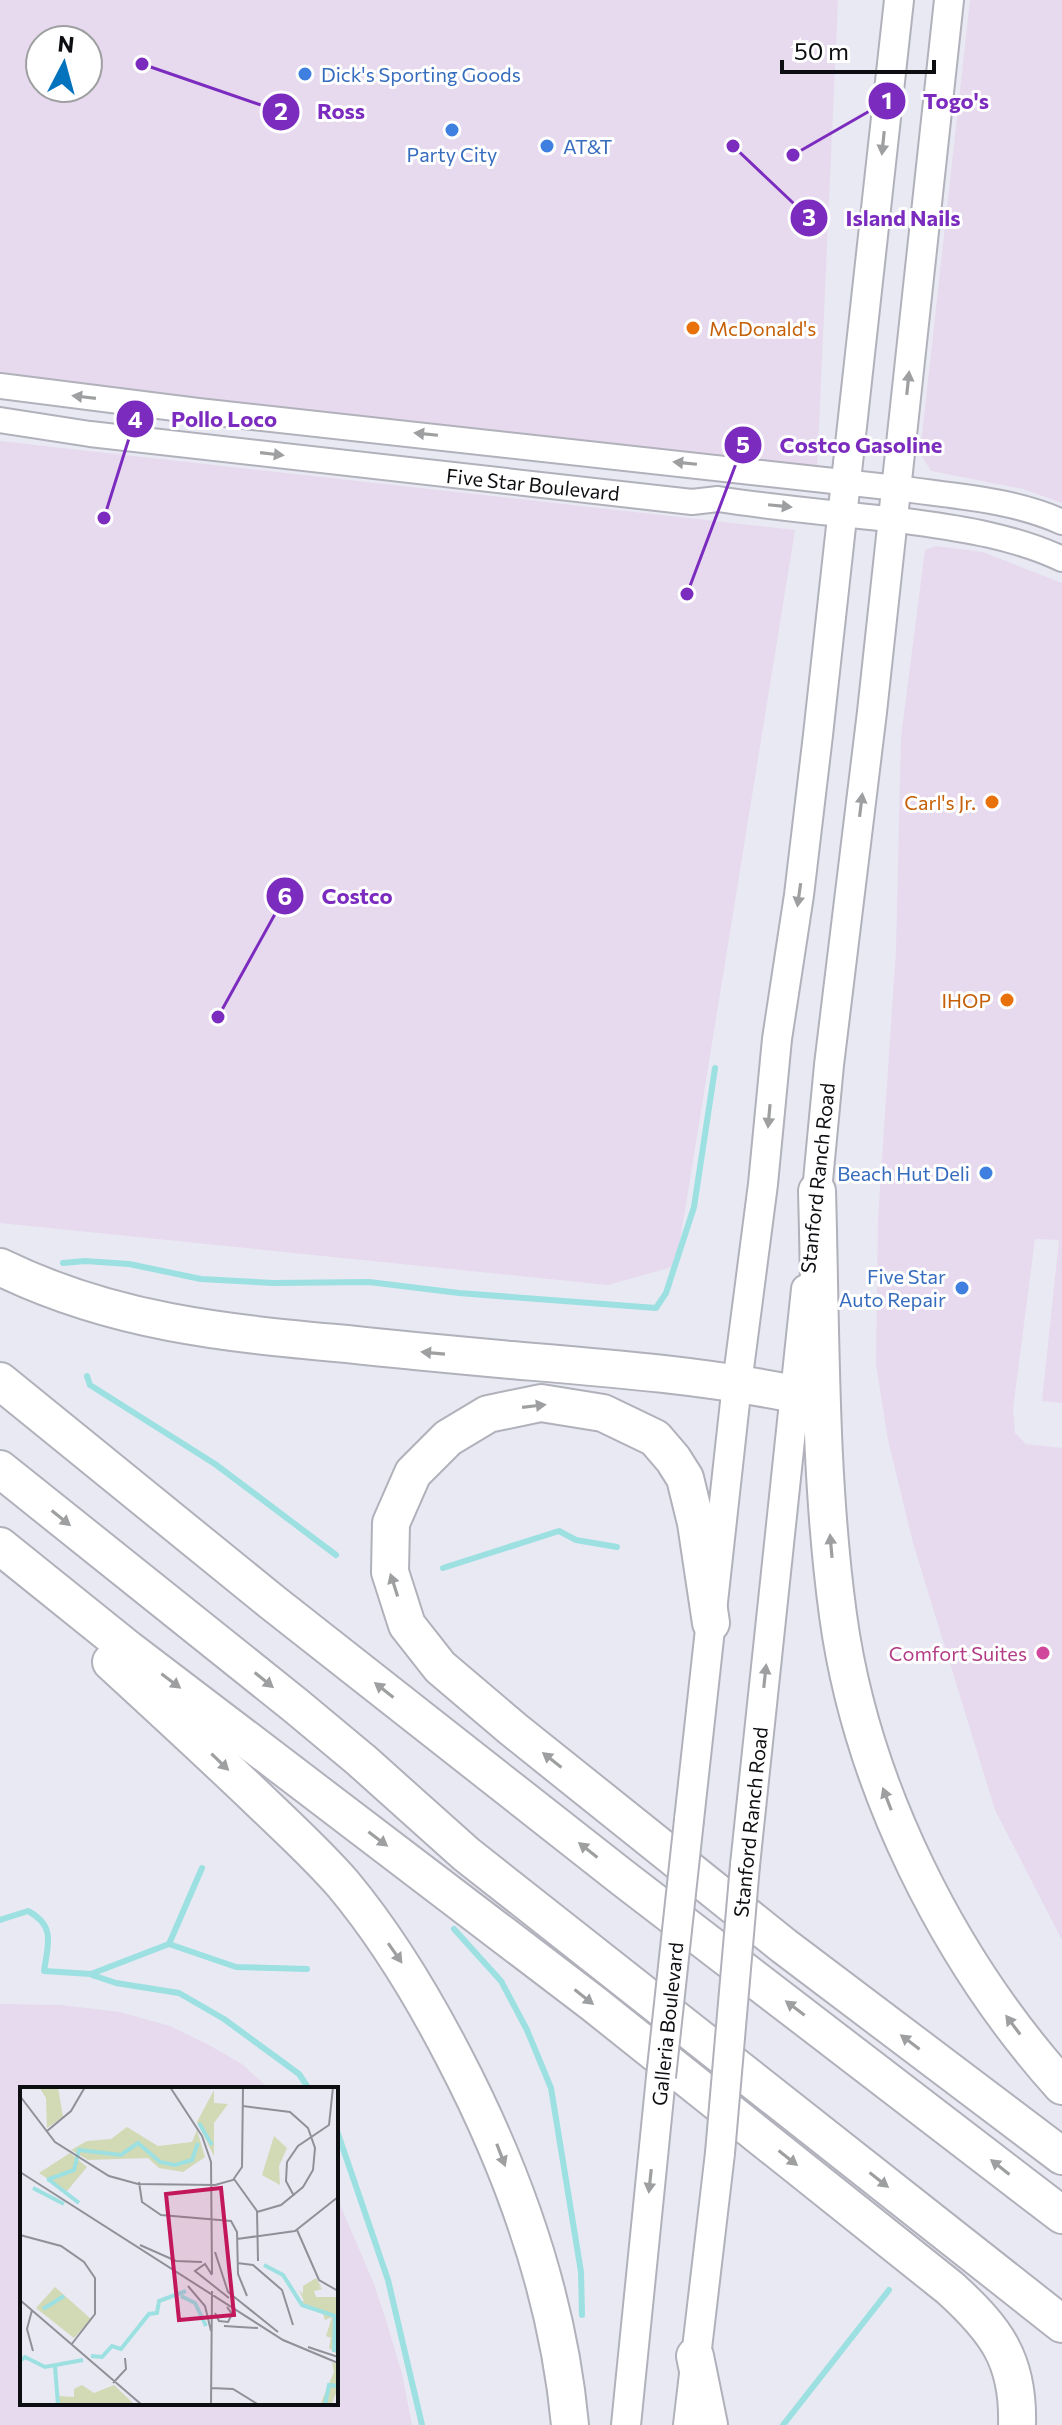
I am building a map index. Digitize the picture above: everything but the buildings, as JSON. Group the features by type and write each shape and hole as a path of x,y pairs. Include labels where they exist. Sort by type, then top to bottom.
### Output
{"highway":[{"path":"817,1191 829,1527 838,1617 855,1699 893,1815 949,1928 981,1981 1062,2086"},
{"path":"0,1267 92,1305 220,1332 693,1376 794,1394"},
{"path":"0,1381 322,1642 1062,2215"},
{"path":"711,1623 696,1523 685,1478 655,1438 603,1413 541,1403 488,1414 448,1438 413,1473 391,1523 390,1572 407,1625 440,1667 784,1946 1062,2156"},
{"path":"0,1469 306,1714 466,1854 1062,2324"},
{"path":"0,1546 128,1649 594,2004 950,2288 984,2321 1005,2353 1015,2390 1017,2425"},
{"path":"0,1555 295,1834 341,1882 407,1969 473,2092 517,2196 549,2299 561,2353 570,2425"},
{"path":"695,2356 709,2425"}],"main road":[{"path":"711,1623 777,1039 799,895 899,0"},
{"name":"Stanford Ranch Road","path":"695,2356 720,2153 745,1865 829,1065 897,488 949,0"},
{"name":"Galleria Boulevard","path":"626,2425 711,1623"},
{"path":"688,2425 695,2356"}],"street":[{"name":"Five Star Boulevard","path":"0,386 198,411 897,488 982,499 1062,522"},
{"name":"Five Star Boulevard","path":"0,420 90,434 692,502 718,499 893,520 1000,536 1042,549 1062,559"},
{"path":"612,493 618,456"}],"shaded area":[{"path":"0,0 838,0 817,470 0,377"},
{"path":"970,0 1062,0 1062,503 1023,489 931,471 920,453"},
{"path":"0,441 795,530 676,1266 608,1285 0,1223"},
{"path":"936,546 983,552 1062,583 1062,1403 1042,1401 1059,1240 1035,1239 1013,1409 1015,1433 1026,1444 1062,1448 1062,1940 995,1810 913,1543 888,1440 876,1364 878,1219 896,950 901,737 925,550"},
{"path":"0,2004 61,2005 120,2012 170,2026 242,2064 267,2087 20,2087 20,2405 338,2405 338,2200 386,2320 402,2374 412,2425 0,2425"}],"waterway":[{"path":"63,1263 129,1264 201,1279 273,1283 369,1282 459,1293 656,1308 666,1293 694,1207 715,1068"},
{"path":"87,1376 90,1385 215,1464 336,1555"},
{"path":"443,1568 559,1531 576,1540 617,1547"},
{"path":"0,1920 28,1911 43,1923 48,1936 44,1971 91,1974 169,1944 202,1868"},
{"path":"454,1929 501,1981 527,2030 551,2088 581,2272 582,2315"},
{"path":"169,1944 236,1967 307,1969"},
{"path":"92,1975 116,1983 179,1993 224,2019 299,2074 308,2087"},
{"path":"338,2134 388,2280 422,2425"},
{"path":"783,2425 889,2290"}],"place":[{"name":"Ross","path":"142,64"},
{"name":"Dick's Sporting Goods","path":"305,74"},
{"name":"Party City","path":"452,130"},
{"name":"AT&T","path":"547,146"},
{"name":"Island Nails","path":"733,146"},
{"name":"Togo's","path":"793,155"},
{"name":"McDonald's","path":"693,328"},
{"name":"Pollo Loco","path":"104,518"},
{"name":"Costco Gasoline","path":"687,594"},
{"name":"Carl's Jr.","path":"992,802"},
{"name":"IHOP","path":"1007,1000"},
{"name":"Costco","path":"218,1017"},
{"name":"Beach Hut Deli","path":"986,1173"},
{"name":"Five Star Auto Repair","path":"962,1288"},
{"name":"Comfort Suites","path":"1043,1653"}]}
